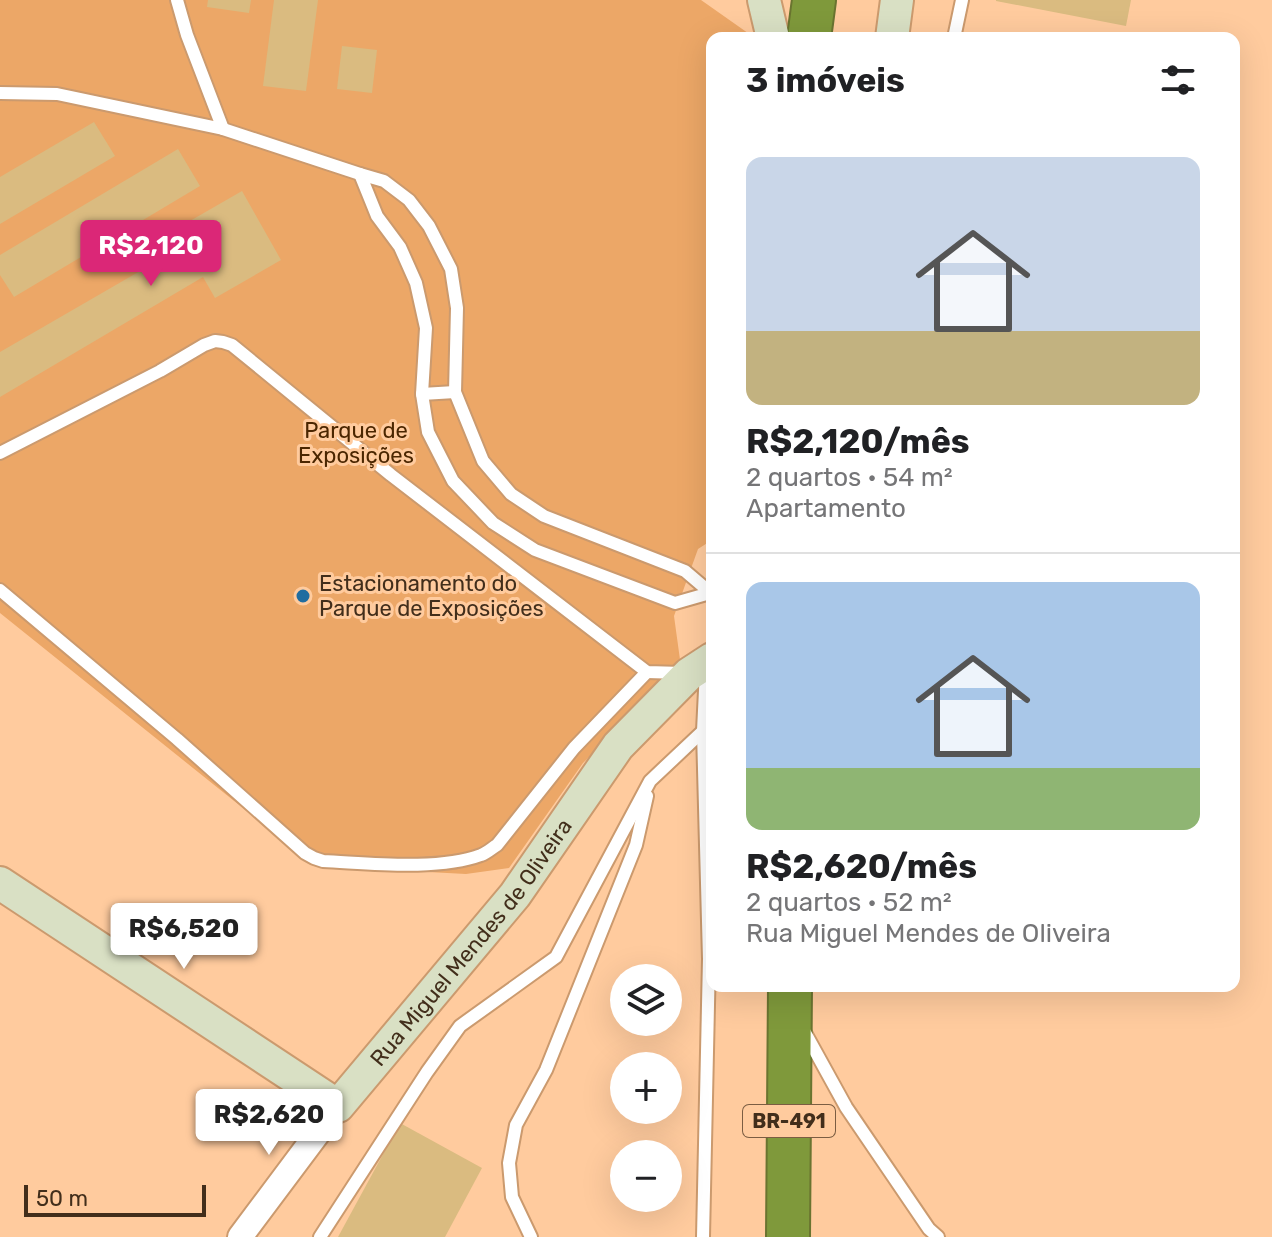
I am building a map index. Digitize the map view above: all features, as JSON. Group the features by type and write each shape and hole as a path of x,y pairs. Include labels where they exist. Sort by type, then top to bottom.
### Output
{"highway":[{"path":"810,32 814,0"},
{"path":"838,32 841,0"},
{"name":"BR-491","path":"788,1237 790,992"}],"street":[{"path":"764,0 772,32"},
{"path":"893,32 897,0"},
{"name":"Rua Miguel Mendes de Oliveira","path":"240,1237 338,1106 515,895 618,746 703,665"},
{"path":"0,883 338,1106"}],"lane":[{"path":"177,0 223,129"},
{"path":"955,32 962,0"},
{"path":"0,93 57,94 223,129 384,181 409,200 429,226 451,269 457,308 455,392 483,461 511,494 544,516 685,571 706,589"},
{"path":"360,174 377,216 400,247 416,283 426,328 422,394 428,432 453,481 493,523 535,550 675,603 706,594"},
{"path":"0,453 204,345 215,341 232,345 391,475 647,672"},
{"path":"422,394 455,392"},
{"path":"0,590 177,739 305,853 323,861 415,865 483,854 497,845 574,748 647,672 703,665 706,845"},
{"path":"320,1237 460,1026 556,957 650,781 703,731"},
{"path":"531,1237 512,1197 509,1163 516,1125 546,1070 636,845 650,781"},
{"path":"703,1237 708,992"},
{"path":"790,992 846,1107 929,1229 938,1237"}],"green space":[{"name":"Parque de Exposições","path":"0,0 701,0 746,32 706,32 706,544 698,549 674,616 681,667 583,763 509,868 466,874 315,866 0,613"}],"building":[{"path":"208,0 251,0 249,13 207,7"},
{"path":"274,0 318,0 306,91 263,86"},
{"path":"996,0 1131,0 1126,26"},
{"path":"342,46 377,50 372,93 337,89"},
{"path":"94,122 115,156 0,224 0,177"},
{"path":"178,149 200,186 14,297 0,275 0,255"},
{"path":"242,191 281,260 215,298 203,277 0,397 0,352 185,245 176,229"},
{"path":"400,1123 482,1168 445,1237 338,1237"}],"place":[{"name":"Estacionamento do Parque de Exposições","path":"303,596"}]}
